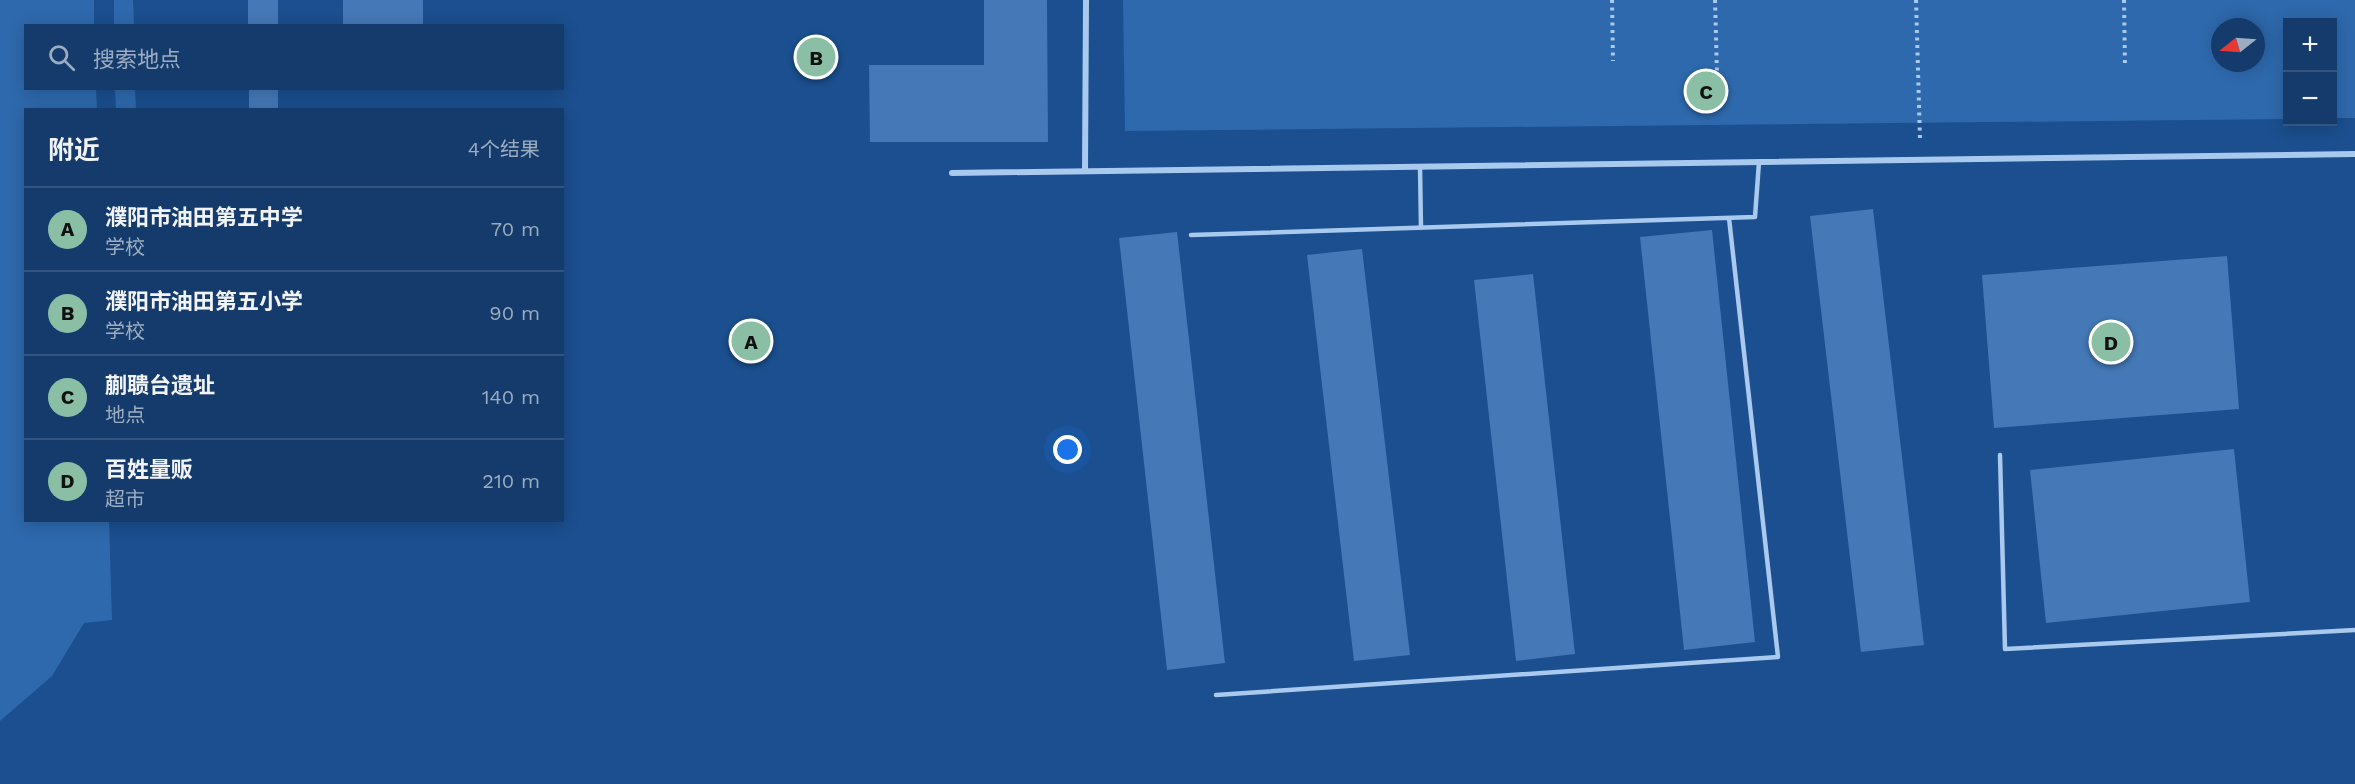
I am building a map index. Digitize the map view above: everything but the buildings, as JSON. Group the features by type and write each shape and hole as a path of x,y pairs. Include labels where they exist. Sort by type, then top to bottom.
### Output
{"street":[{"path":"1085,171 1086,0"},
{"path":"952,173 2355,154"}],"lane":[{"path":"1191,235 1755,218 1759,162"},
{"path":"1420,167 1421,228"},
{"path":"1216,695 1778,657 1729,218"},
{"path":"2000,454 2005,649 2355,630"}],"path":[{"path":"1612,0 1613,61"},
{"path":"1715,0 1717,74"},
{"path":"1916,0 1920,160"},
{"path":"2124,0 2125,67"}],"shaded area":[{"path":"0,0 94,0 94,24 24,24 24,90 96,90 97,108 24,108 24,522 109,522 112,620 84,623 52,676 0,721"},
{"path":"114,0 133,0 134,24 114,24"},
{"path":"1123,0 2355,0 2355,118 2337,118 2337,18 2283,18 2283,119 1125,131"},
{"path":"115,90 135,90 136,108 116,108"}],"place":[{"name":"濮阳市油田第五小学","path":"816,57"},
{"name":"蒯聩台遗址","path":"1706,91"},
{"name":"濮阳市油田第五中学","path":"751,341"},
{"name":"百姓量贩","path":"2111,342"}]}
